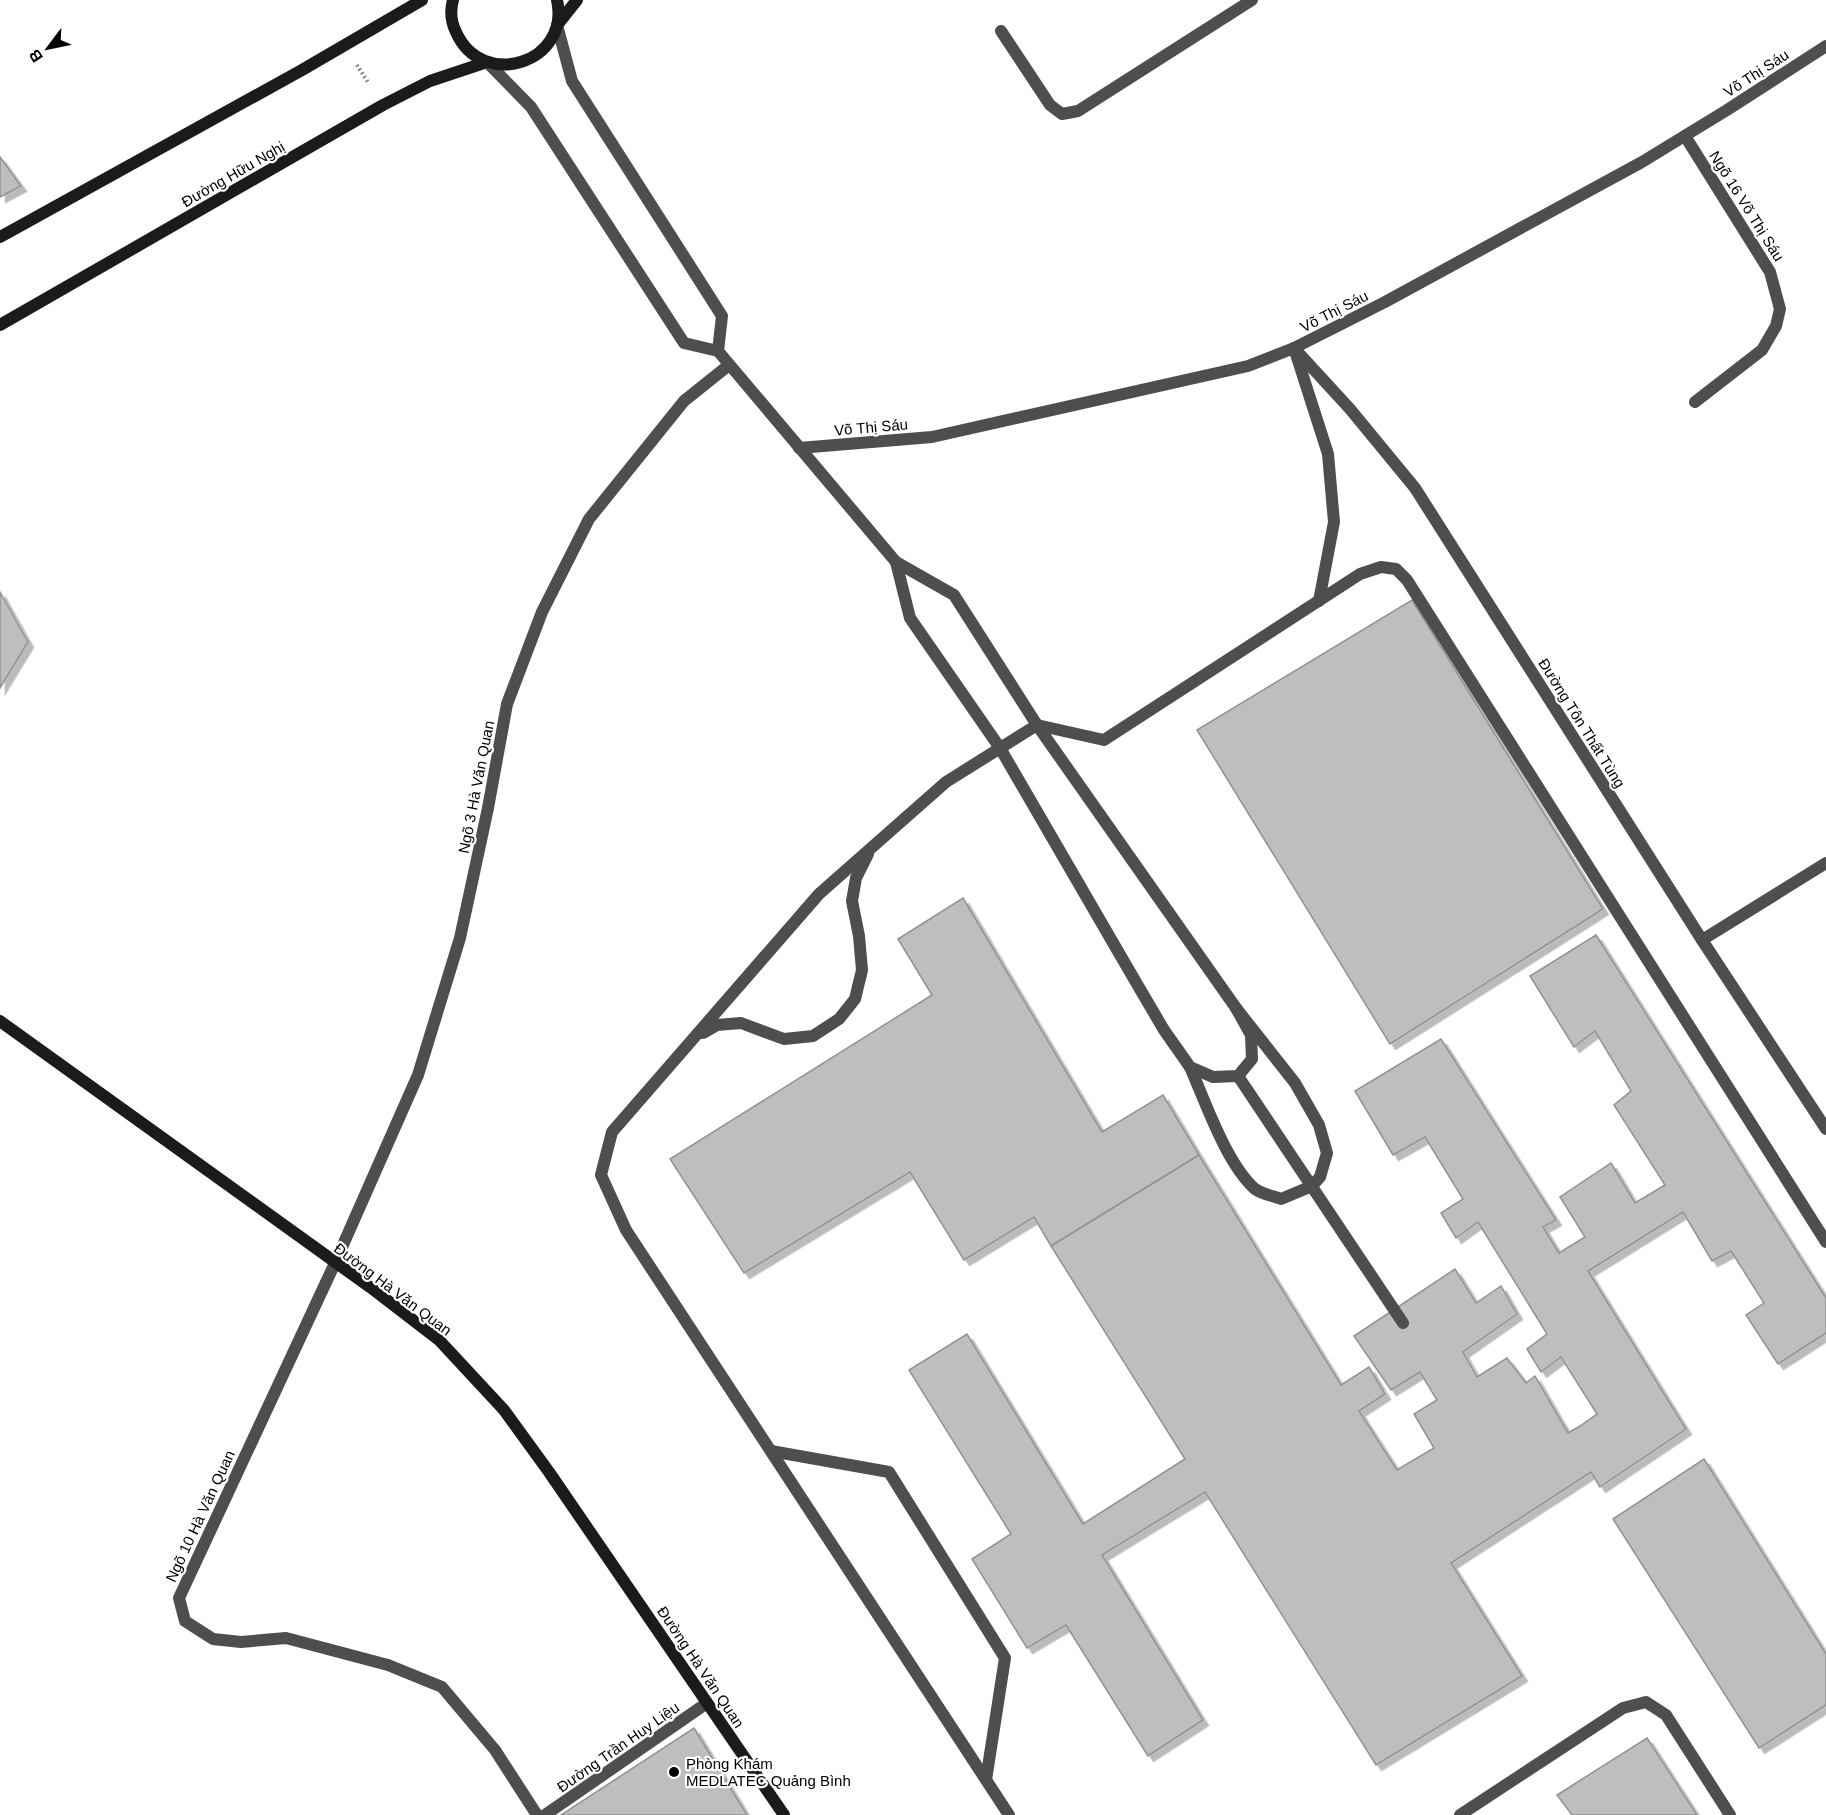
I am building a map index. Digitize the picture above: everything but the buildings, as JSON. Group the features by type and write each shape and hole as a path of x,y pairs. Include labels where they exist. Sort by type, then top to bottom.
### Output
{"main road":[{"path":"0,237 344,46 422,0"},
{"path":"453,0 452,24 460,41 471,54 487,62 504,66 522,63 537,54 549,41 557,26 577,0"},
{"path":"556,0 557,26"},
{"name":"Đường Hữu Nghị","path":"0,325 382,105 430,81 487,62"},
{"name":"Đường Hà Văn Quan","path":"0,1021 439,1340 504,1410 784,1815"}],"street":[{"path":"1001,31 1050,105 1062,114 1078,111 1252,0"},
{"path":"557,26 572,81 722,316 718,351"},
{"name":"Võ Thị Sáu","path":"799,448 932,437 1248,366 1294,348 1642,162 1826,46"},
{"path":"487,62 531,107 684,343 718,351 896,562 954,595 1037,725 1236,1008 1295,1083 1319,1125 1327,1153 1320,1176 1312,1186 1281,1199 1257,1190 1237,1167 1190,1067 1135,982 1000,748 910,618 896,562"},
{"name":"Ngõ 16 Võ Thị Sáu","path":"1685,136 1770,272 1780,309 1776,326 1762,350 1695,402"},
{"path":"1294,348 1328,454 1334,522 1319,601"},
{"name":"Đường Tôn Thất Tùng","path":"1294,348 1350,409 1415,488 1702,940 1826,1130"},
{"name":"Ngõ 3 Hà Văn Quan","path":"335,1263 418,1075 460,938 488,808 507,704 542,612 589,519 684,401 729,365"},
{"path":"1009,1815 626,1230 601,1175 612,1132 819,894 946,782 1037,725 1104,740 1360,574 1381,567 1396,568 1407,580 1826,1242"},
{"path":"692,1040 717,1025 741,1023 784,1039 813,1036 838,1019 855,999 862,970 859,936 852,901 856,878 871,848"},
{"path":"1702,940 1826,863"},
{"path":"1190,1067 1213,1077 1238,1076 1252,1059 1251,1035 1236,1008"},
{"path":"1238,1076 1402,1323"},
{"name":"Ngõ 10 Hà Văn Quan","path":"335,1263 178,1598 185,1621 213,1639 242,1642 286,1638 388,1665 442,1687 495,1750 537,1815"},
{"path":"771,1451 888,1472 1005,1658 986,1780"},
{"path":"1460,1815 1623,1708 1646,1702 1666,1715 1730,1815"},
{"name":"Đường Trần Huy Liệu","path":"545,1815 708,1703"}],"path":[{"path":"344,46 382,105"}],"place":[{"name":"Phòng Khám MEDLATEC Quảng Bình","path":"674,1772"}]}
